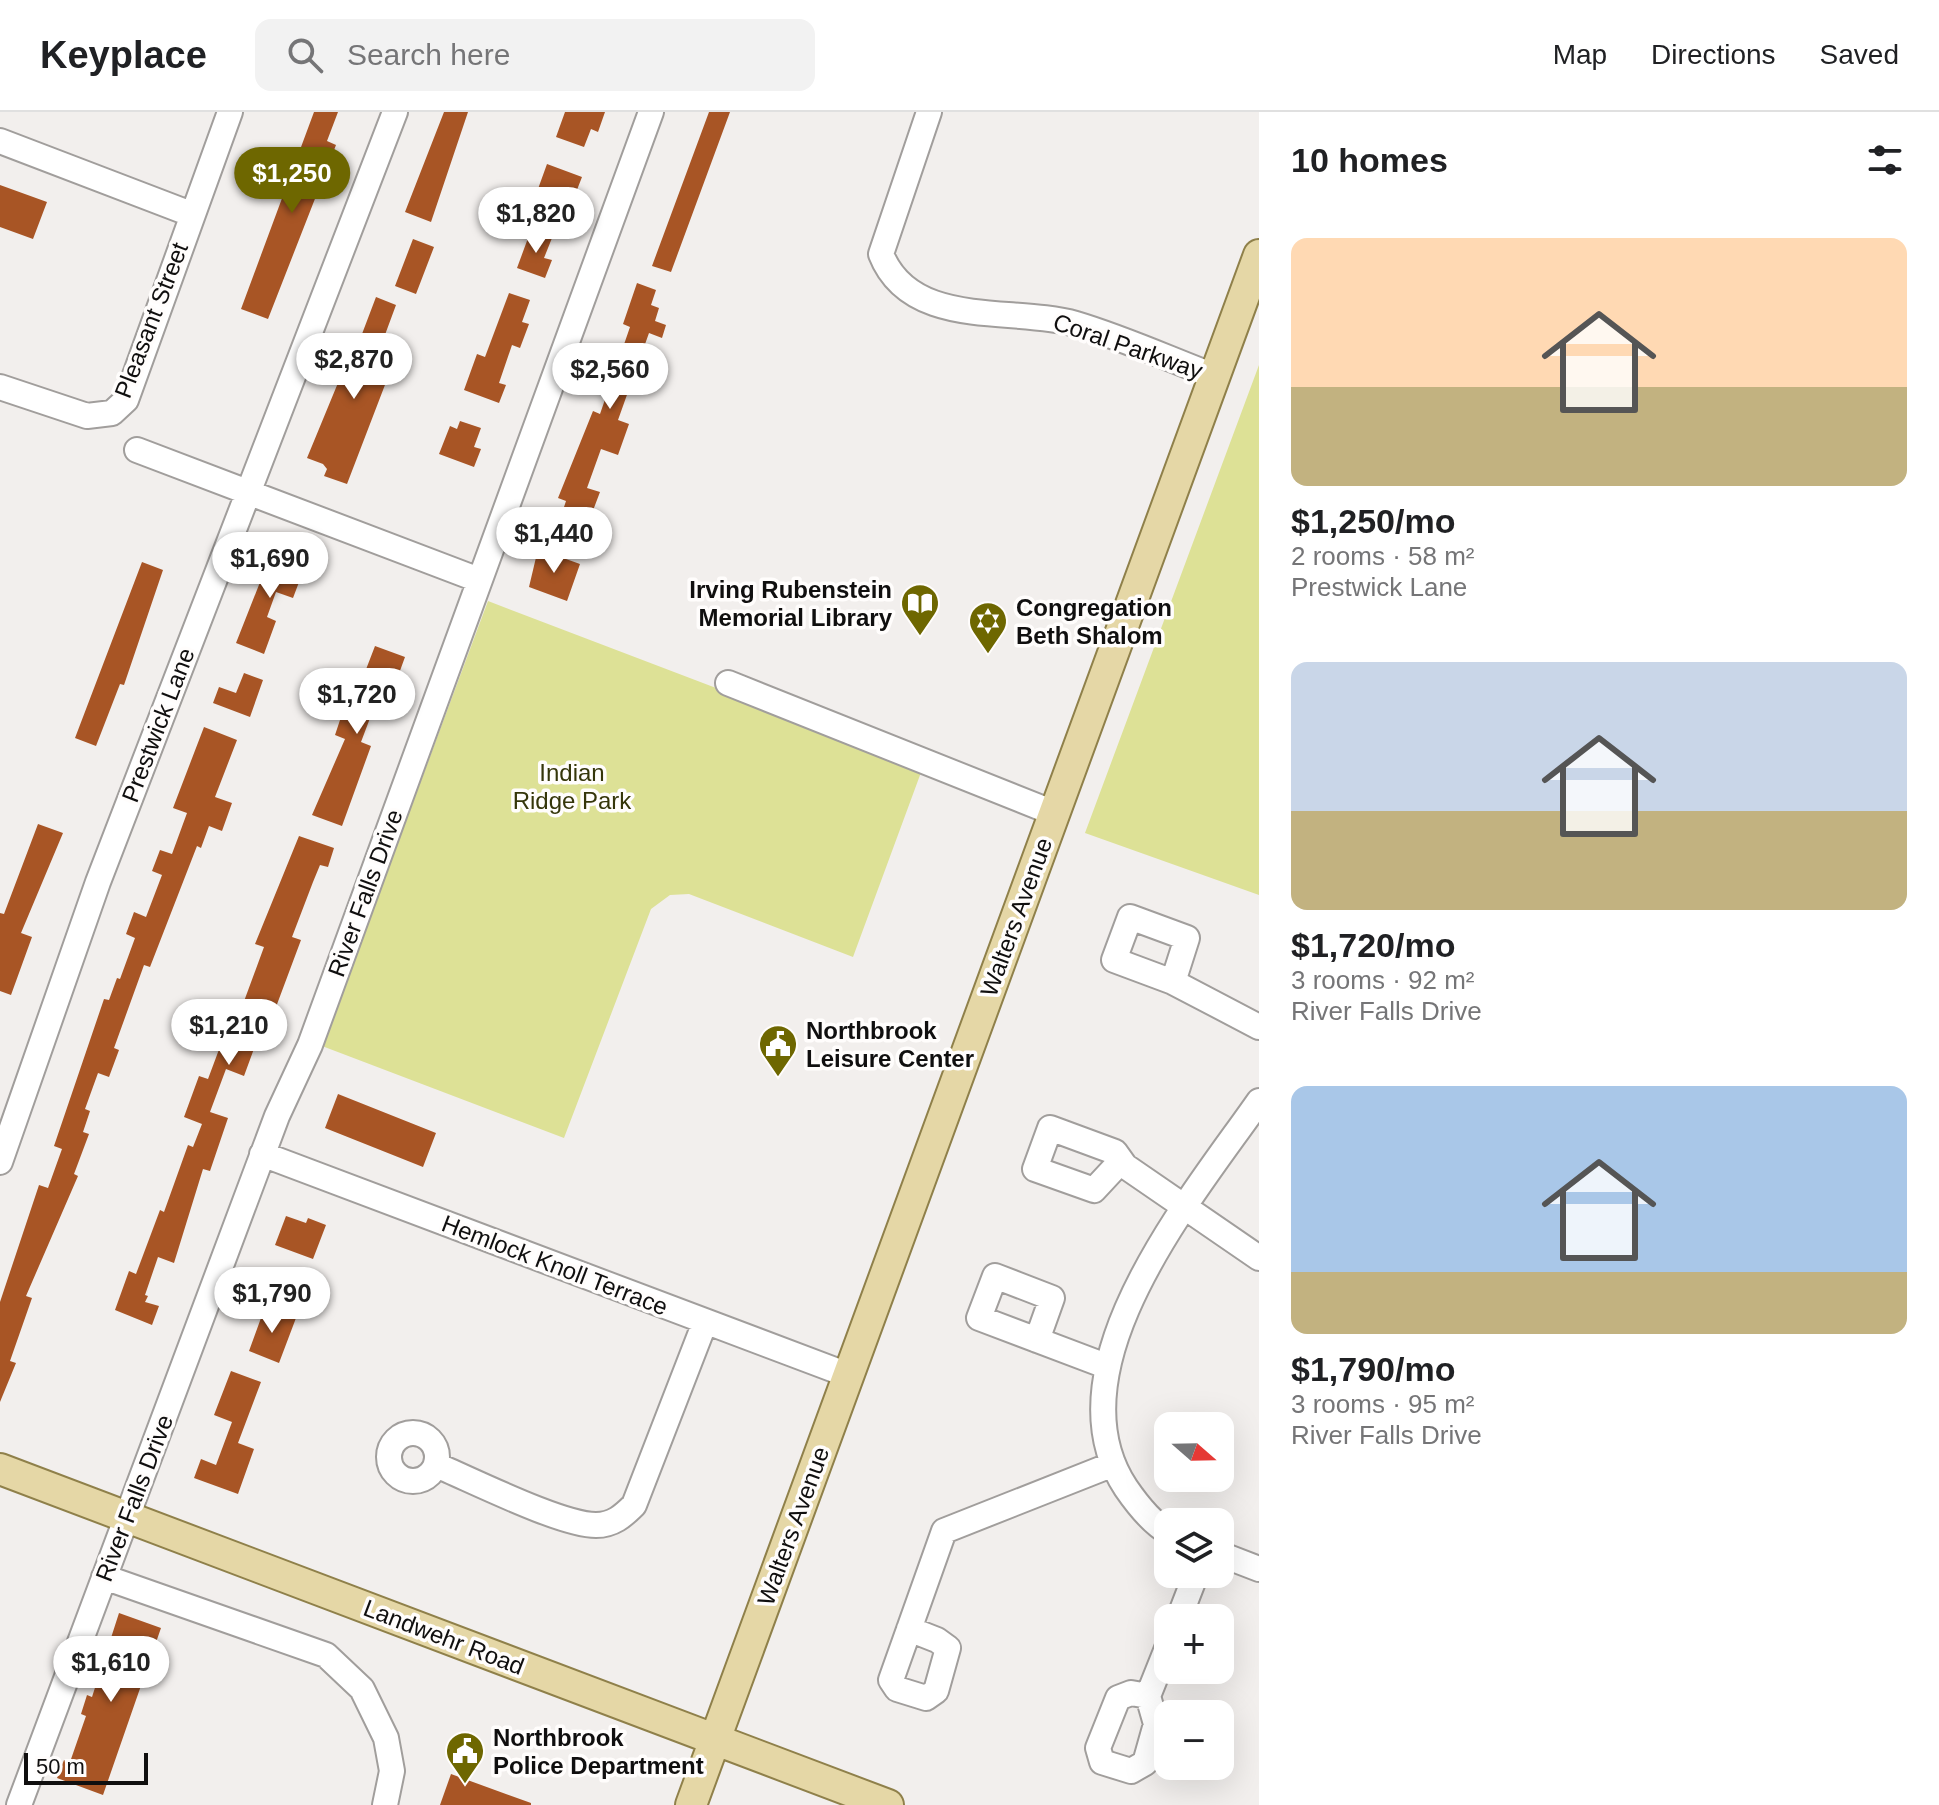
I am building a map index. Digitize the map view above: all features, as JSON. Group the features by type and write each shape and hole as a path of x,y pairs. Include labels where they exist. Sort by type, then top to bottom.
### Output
{"main road":[{"name":"Walters Avenue","path":"691,1805 1259,255"},
{"name":"Landwehr Road","path":"0,1469 888,1805"}],"street":[{"name":"Pleasant Street","path":"0,387 87,416 112,413 126,400 230,112"},
{"name":"Prestwick Lane","path":"0,1162 67,966 395,112"},
{"name":"River Falls Drive","path":"19,1805 262,1154 310,1045 651,112"},
{"name":"Coral Parkway","path":"929,112 881,254 889,274 901,288 964,312 986,316 1047,317 1080,325 1214,376"},
{"path":"0,141 191,214"},
{"path":"137,450 479,580"},
{"path":"728,683 1054,813"},
{"path":"1173,982 1259,1027"},
{"path":"1154,1519 1134,1500 1111,1465 1102,1410 1106,1366 1127,1310 1186,1207 1259,1101"},
{"name":"Hemlock Knoll Terrace","path":"262,1154 848,1375"},
{"path":"1121,1161 1259,1258"},
{"path":"436,1465 569,1519 596,1525 617,1521 634,1505 705,1322"},
{"path":"1037,1340 1106,1366"},
{"path":"909,1629 944,1531 1111,1465"},
{"path":"1234,1559 1259,1569"},
{"path":"104,1577 326,1655 362,1689 386,1738 392,1771 385,1805"},
{"path":"1148,1696 1154,1681"}],"green space":[{"path":"1259,365 1259,895 1085,833"},
{"name":"Indian Ridge Park","path":"488,601 923,767 853,957 689,894 670,895 651,909 564,1138 322,1046"}],"building":[{"path":"314,112 338,112 327,141 336,145 268,319 241,309"},
{"path":"444,112 468,112 431,222 405,212"},
{"path":"565,112 605,112 598,132 591,129 584,147 556,137"},
{"path":"709,112 730,112 671,272 652,266"},
{"path":"547,164 582,177 575,195 568,192 562,211 534,200"},
{"path":"0,185 47,202 33,239 0,227"},
{"path":"531,230 552,238 544,258 552,260 545,278 517,268"},
{"path":"413,239 434,247 416,294 395,286"},
{"path":"637,283 656,290 651,305 659,308 655,321 666,325 662,338 649,333 618,420 629,424 618,455 601,449 587,488 600,492 586,529 560,519 566,501 558,498 593,411 600,414 630,327 623,324"},
{"path":"509,293 530,300 522,322 529,324 520,348 512,345 499,383 506,385 499,403 464,390 477,354 485,357"},
{"path":"376,297 396,305 372,370 388,377 347,484 324,476 327,469 323,464 307,458 347,361 351,363"},
{"path":"460,421 481,428 474,447 481,449 474,467 439,454 450,426 457,429"},
{"path":"538,549 580,564 567,601 529,587"},
{"path":"279,551 307,561 293,598 276,592 267,617 276,621 264,654 236,643 266,567 272,569"},
{"path":"142,562 163,570 124,685 120,684 96,746 75,738"},
{"path":"375,646 405,657 389,701 378,697 361,742 371,746 342,826 312,815 345,739 335,735 344,708 350,711"},
{"path":"244,673 263,680 250,717 213,703 219,687 236,693"},
{"path":"204,727 237,740 215,797 232,803 222,831 209,826 201,848 197,846 150,967 144,965 114,1048 119,1050 109,1077 98,1073 85,1109 90,1111 83,1132 89,1134 74,1174 78,1176 26,1296 32,1298 10,1361 16,1363 0,1402 0,1302 39,1185 48,1188 62,1149 54,1146 104,999 109,1000 117,978 120,979 135,938 126,934 134,912 146,917 162,875 152,871 160,850 172,854 187,813 173,808"},
{"path":"38,824 63,833 21,933 32,937 11,995 0,991 0,913 4,914"},
{"path":"299,836 334,848 328,867 320,865 313,882 292,937 301,940 273,1015 267,1013 244,1076 226,1069 210,1112 228,1118 210,1171 203,1169 174,1263 158,1257 145,1295 148,1296 145,1302 159,1306 152,1325 115,1310 129,1271 136,1274 160,1210 164,1212 188,1145 193,1147 202,1124 184,1117 199,1076 208,1079 230,1020 236,1023 264,947 255,944"},
{"path":"338,1094 436,1133 423,1167 325,1128"},
{"path":"286,1216 306,1223 308,1218 326,1225 313,1259 275,1245"},
{"path":"265,1307 296,1318 279,1363 249,1351"},
{"path":"231,1371 261,1382 238,1443 254,1449 238,1494 194,1478 201,1459 216,1465 232,1422 214,1415"},
{"path":"119,1613 161,1628 103,1795 57,1778 64,1760 70,1762 86,1716 81,1714 87,1695 92,1697"},
{"name":"Northbrook Police Department","path":"451,1774 531,1803 531,1805 440,1805"}],"place":[{"name":"Irving Rubenstein Memorial Library","path":"920,637"},
{"name":"Congregation Beth Shalom","path":"988,655"},
{"name":"Northbrook Leisure Center","path":"778,1078"},
{"name":"Northbrook Police Department","path":"465,1785"}]}
